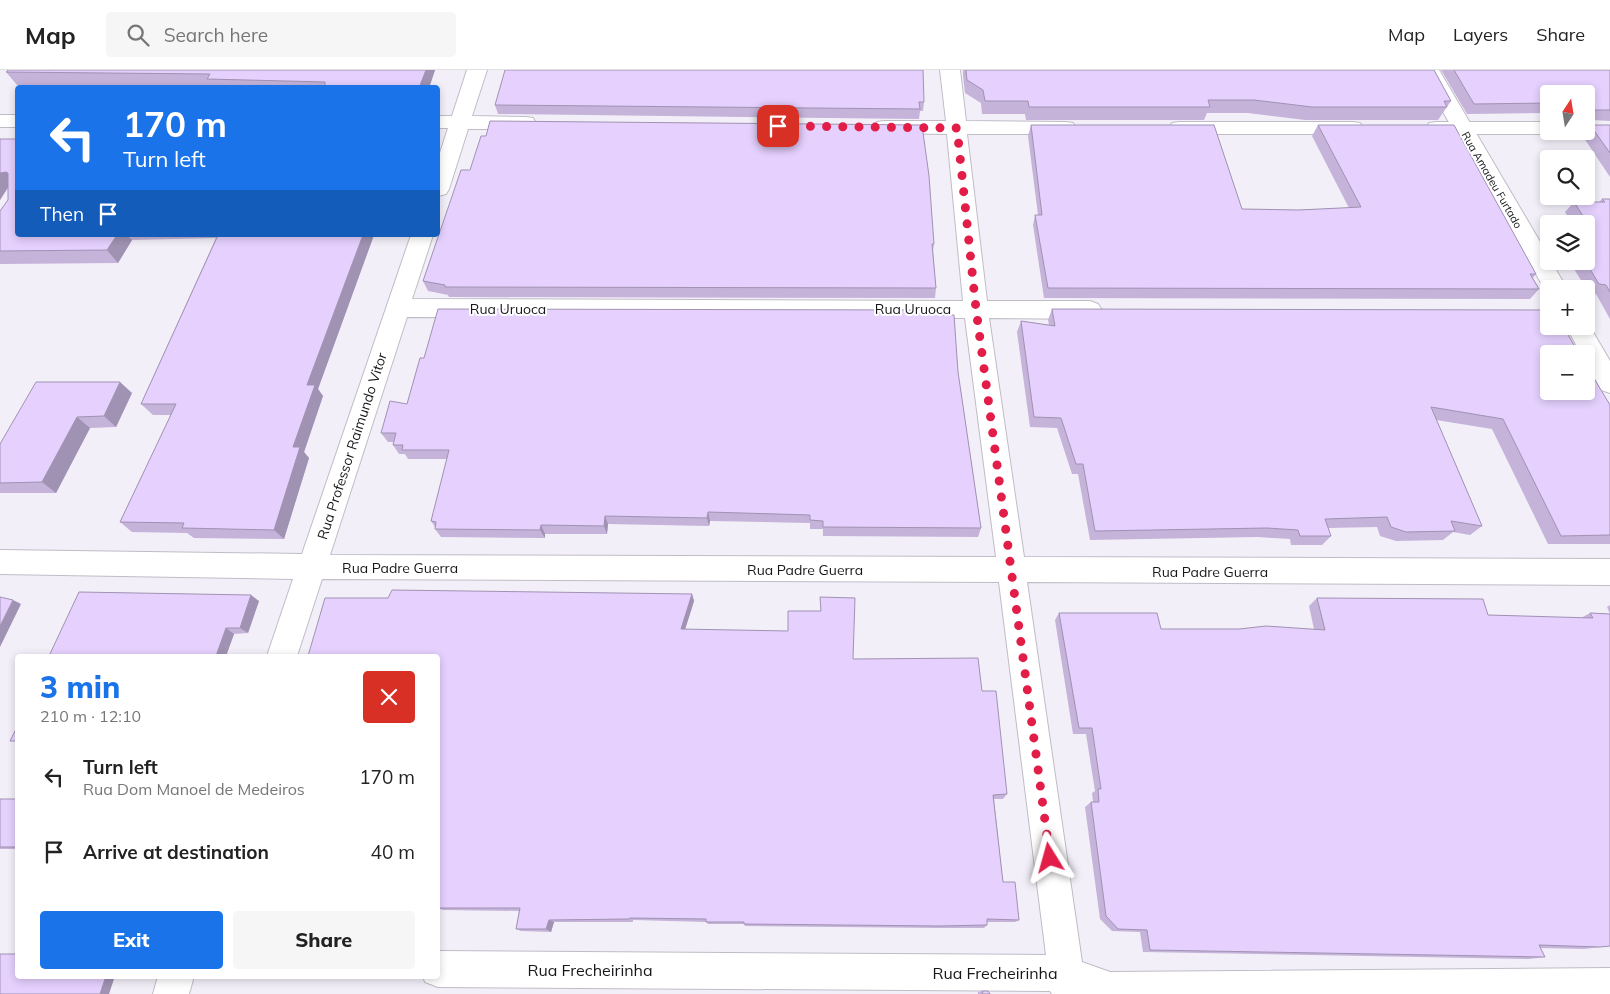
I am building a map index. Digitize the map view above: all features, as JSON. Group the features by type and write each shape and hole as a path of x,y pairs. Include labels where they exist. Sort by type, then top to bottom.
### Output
{"street":[{"path":"440,183 477,70"},
{"path":"950,70 976,309 1067,984"},
{"name":"Rua Amadeu Furtado","path":"1429,70 1551,280"},
{"path":"0,121 15,121"},
{"path":"440,122 549,124"},
{"path":"868,127 1086,128"},
{"path":"1155,128 1372,128"},
{"path":"1412,128 1540,128"},
{"name":"Rua Professor Raimundo Vitor","path":"283,654 421,237"},
{"name":"Rua Uruoca","path":"398,308 1114,310"},
{"path":"1583,335 1610,382"},
{"name":"Rua Padre Guerra","path":"0,562 312,568 1610,572"},
{"name":"Rua Frecheirinha","path":"440,969 1067,984 1110,990 1610,986"},
{"path":"171,994 175,979"}],"building":[{"path":"8,70 426,70 420,85 325,85 325,82 207,79 210,74 6,72"},
{"path":"505,70 923,70 924,102 919,102 920,109 495,105"},
{"path":"966,70 1434,70 1451,101 1444,101 1447,107 1312,107 1254,100 1208,100 1210,107 1029,107 1028,101 985,101 983,90 967,80"},
{"path":"1454,70 1610,70 1610,110 1595,110 1595,85 1540,85 1540,103 1474,104"},
{"path":"490,121 922,125 929,176 936,288 445,287 445,285 423,281 438,237 440,237 440,231 461,170 470,170 481,136 486,136"},
{"path":"1031,125 1214,125 1242,209 1299,210 1361,207 1318,125 1454,125 1536,274 1530,274 1539,289 1048,288 1035,215 1042,215"},
{"path":"1595,125 1610,125 1610,153 1595,132"},
{"path":"0,139 15,139 15,237 116,237 107,250 0,251 0,211 8,200 8,173 0,173"},
{"path":"1602,199 1610,199 1610,292 1606,285 1599,284 1590,270 1595,270 1595,215 1582,215 1576,205 1595,205 1595,202 1605,202"},
{"path":"217,237 362,237 307,385 315,385 293,447 300,447 274,530 182,528 184,523 120,522 176,404 141,404"},
{"path":"438,309 938,310 939,315 954,315 958,372 981,528 823,527 823,521 810,520 810,515 708,512 707,518 605,516 604,526 541,525 540,530 435,529 436,522 431,521 449,450 402,450 403,445 393,445 396,433 381,433 390,401 407,404 420,358 424,358"},
{"path":"1052,309 1540,310 1540,335 1568,335 1574,345 1540,345 1540,400 1595,400 1595,380 1610,405 1610,535 1561,536 1503,419 1431,407 1482,526 1451,521 1455,531 1406,532 1391,527 1387,517 1325,519 1331,536 1300,536 1298,530 1267,528 1095,531 1083,464 1076,464 1061,418 1034,417 1021,321 1055,326"},
{"path":"36,382 120,382 104,416 77,417 42,482 0,483 0,444"},
{"path":"392,590 692,594 681,629 788,631 788,611 821,611 820,597 855,598 853,659 978,658 982,691 996,691 1007,794 993,795 1003,882 1015,882 1019,920 987,919 987,925 940,926 744,924 744,922 706,922 706,919 630,918 549,920 546,929 516,929 520,908 440,908 440,654 309,654 325,598 388,598"},
{"path":"79,592 251,595 240,628 226,628 217,654 50,654"},
{"path":"0,597 13,600 0,626"},
{"path":"1317,598 1483,599 1488,615 1593,618 1590,613 1610,614 1610,946 1539,945 1545,957 1150,950 1147,930 1118,929 1106,916 1091,802 1099,802 1098,789 1101,789 1092,728 1079,728 1059,613 1157,613 1161,629 1239,629 1266,626 1325,630"},
{"path":"15,731 15,741 10,741"},
{"path":"0,799 15,799 15,847 0,847"},
{"path":"0,954 15,954 15,979 105,979 100,994 0,994"},
{"path":"982,991 988,991 990,994 983,994"}],"route":[{"path":"778,126 957,128 976,309 1050,858"}]}
